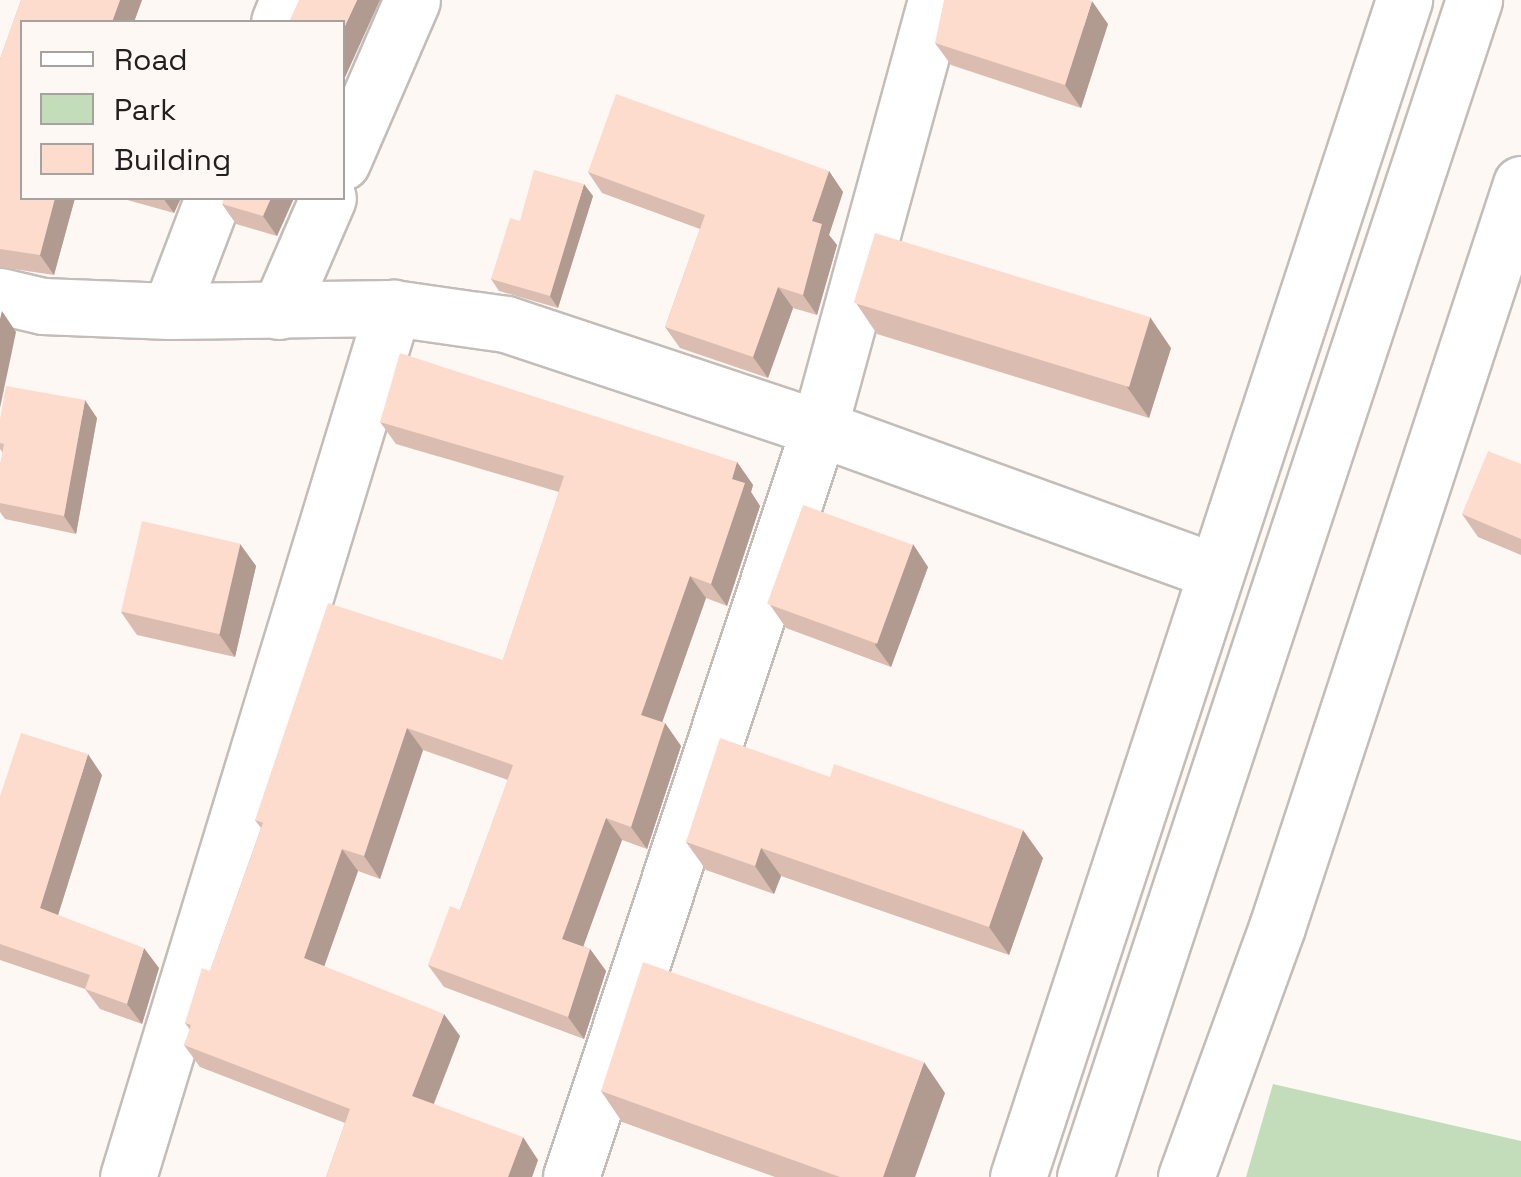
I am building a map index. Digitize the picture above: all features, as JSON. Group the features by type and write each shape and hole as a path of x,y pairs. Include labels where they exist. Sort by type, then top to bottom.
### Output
{"street":[{"path":"345,155 412,0"},
{"path":"571,1177 819,428 936,0"},
{"path":"1018,1177 1404,0"},
{"path":"1085,1177 1474,0"},
{"path":"1186,1177 1276,927 1521,184"},
{"path":"170,311 212,200"},
{"path":"279,311 327,200"},
{"path":"0,296 44,306 170,311 393,308 506,324 819,428 1216,572"},
{"path":"128,1177 393,308"}],"green space":[{"path":"1273,1084 1521,1141 1521,1177 1246,1177"}],"building":[{"path":"21,0 120,0 113,20 20,20 20,200 54,200 40,255 0,249 0,59"},
{"path":"299,0 357,0 345,26 345,20 290,20"},
{"path":"944,0 1092,1 1065,85 935,43"},
{"path":"616,94 829,171 812,221 822,224 803,295 778,287 753,357 665,327 705,215 588,172"},
{"path":"534,170 584,184 550,296 491,279 510,218 520,221"},
{"path":"223,200 270,200 263,216 222,204"},
{"path":"875,233 1150,317 1129,387 854,303"},
{"path":"400,353 737,462 732,479 745,483 711,584 690,576 641,715 665,723 631,827 606,818 562,939 590,949 568,1017 428,965 450,906 460,910 513,765 407,728 364,856 342,849 304,958 444,1014 412,1096 523,1137 508,1177 326,1177 350,1109 184,1045 191,1025 185,1023 202,968 210,971 263,823 255,820 328,603 503,660 564,476 380,422"},
{"path":"6,386 85,400 64,516 0,503 4,444 0,443 0,419"},
{"path":"1488,451 1521,464 1521,539 1462,514"},
{"path":"803,505 913,545 877,644 767,604"},
{"path":"142,521 240,544 219,634 121,612"},
{"path":"21,733 88,754 40,908 144,948 127,1004 85,989 90,975 0,944 0,796"},
{"path":"720,738 830,777 834,764 1023,830 989,927 761,848 755,866 686,842"},
{"path":"643,962 924,1062 883,1177 840,1177 601,1091"}]}
